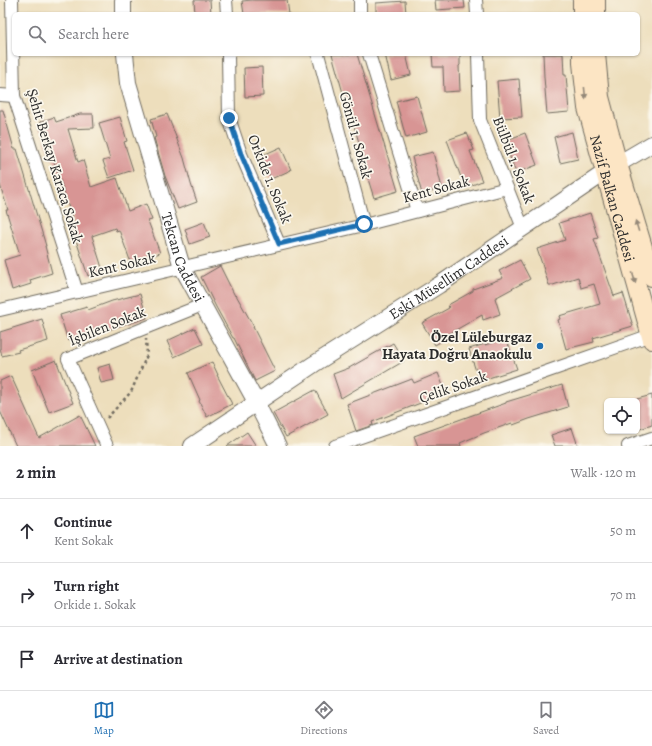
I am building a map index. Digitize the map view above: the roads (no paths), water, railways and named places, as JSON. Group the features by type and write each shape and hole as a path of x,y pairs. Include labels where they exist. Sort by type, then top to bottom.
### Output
{"main road":[{"path":"582,0 582,12"},
{"path":"596,0 596,12"},
{"name":"Nazif Balkan Caddesi","path":"582,56 587,108 652,277"},
{"name":"Nazif Balkan Caddesi","path":"596,56 600,97 611,169 651,338"}],"street":[{"name":"Şehit Berkay Karaca Sokak","path":"12,0 12,12"},
{"path":"123,0 123,12"},
{"path":"226,0 227,12"},
{"path":"360,0 360,12"},
{"path":"476,0 477,12"},
{"name":"Şehit Berkay Karaca Sokak","path":"13,56 14,96 77,292"},
{"name":"Tekcan Caddesi","path":"126,56 128,82 182,267 256,402 278,446"},
{"name":"Orkide 1. Sokak","path":"228,56 229,118 241,154 279,244"},
{"name":"Gönül 1. Sokak","path":"319,56 364,224"},
{"path":"369,56 417,211"},
{"name":"Bülbül 1. Sokak","path":"478,56 480,120 523,228"},
{"path":"0,95 14,96"},
{"name":"Eski Müsellim Caddesi","path":"192,446 256,402 439,285 611,169 652,144"},
{"name":"Kent Sokak","path":"0,310 364,224 507,188"},
{"name":"İşbilen Sokak","path":"107,446 68,359 202,305"},
{"name":"Çelik Sokak","path":"335,446 651,338"},
{"path":"628,446 652,438"}],"place":[{"name":"Özel Lüleburgaz Hayata Doğru Anaokulu","path":"540,346"}]}
